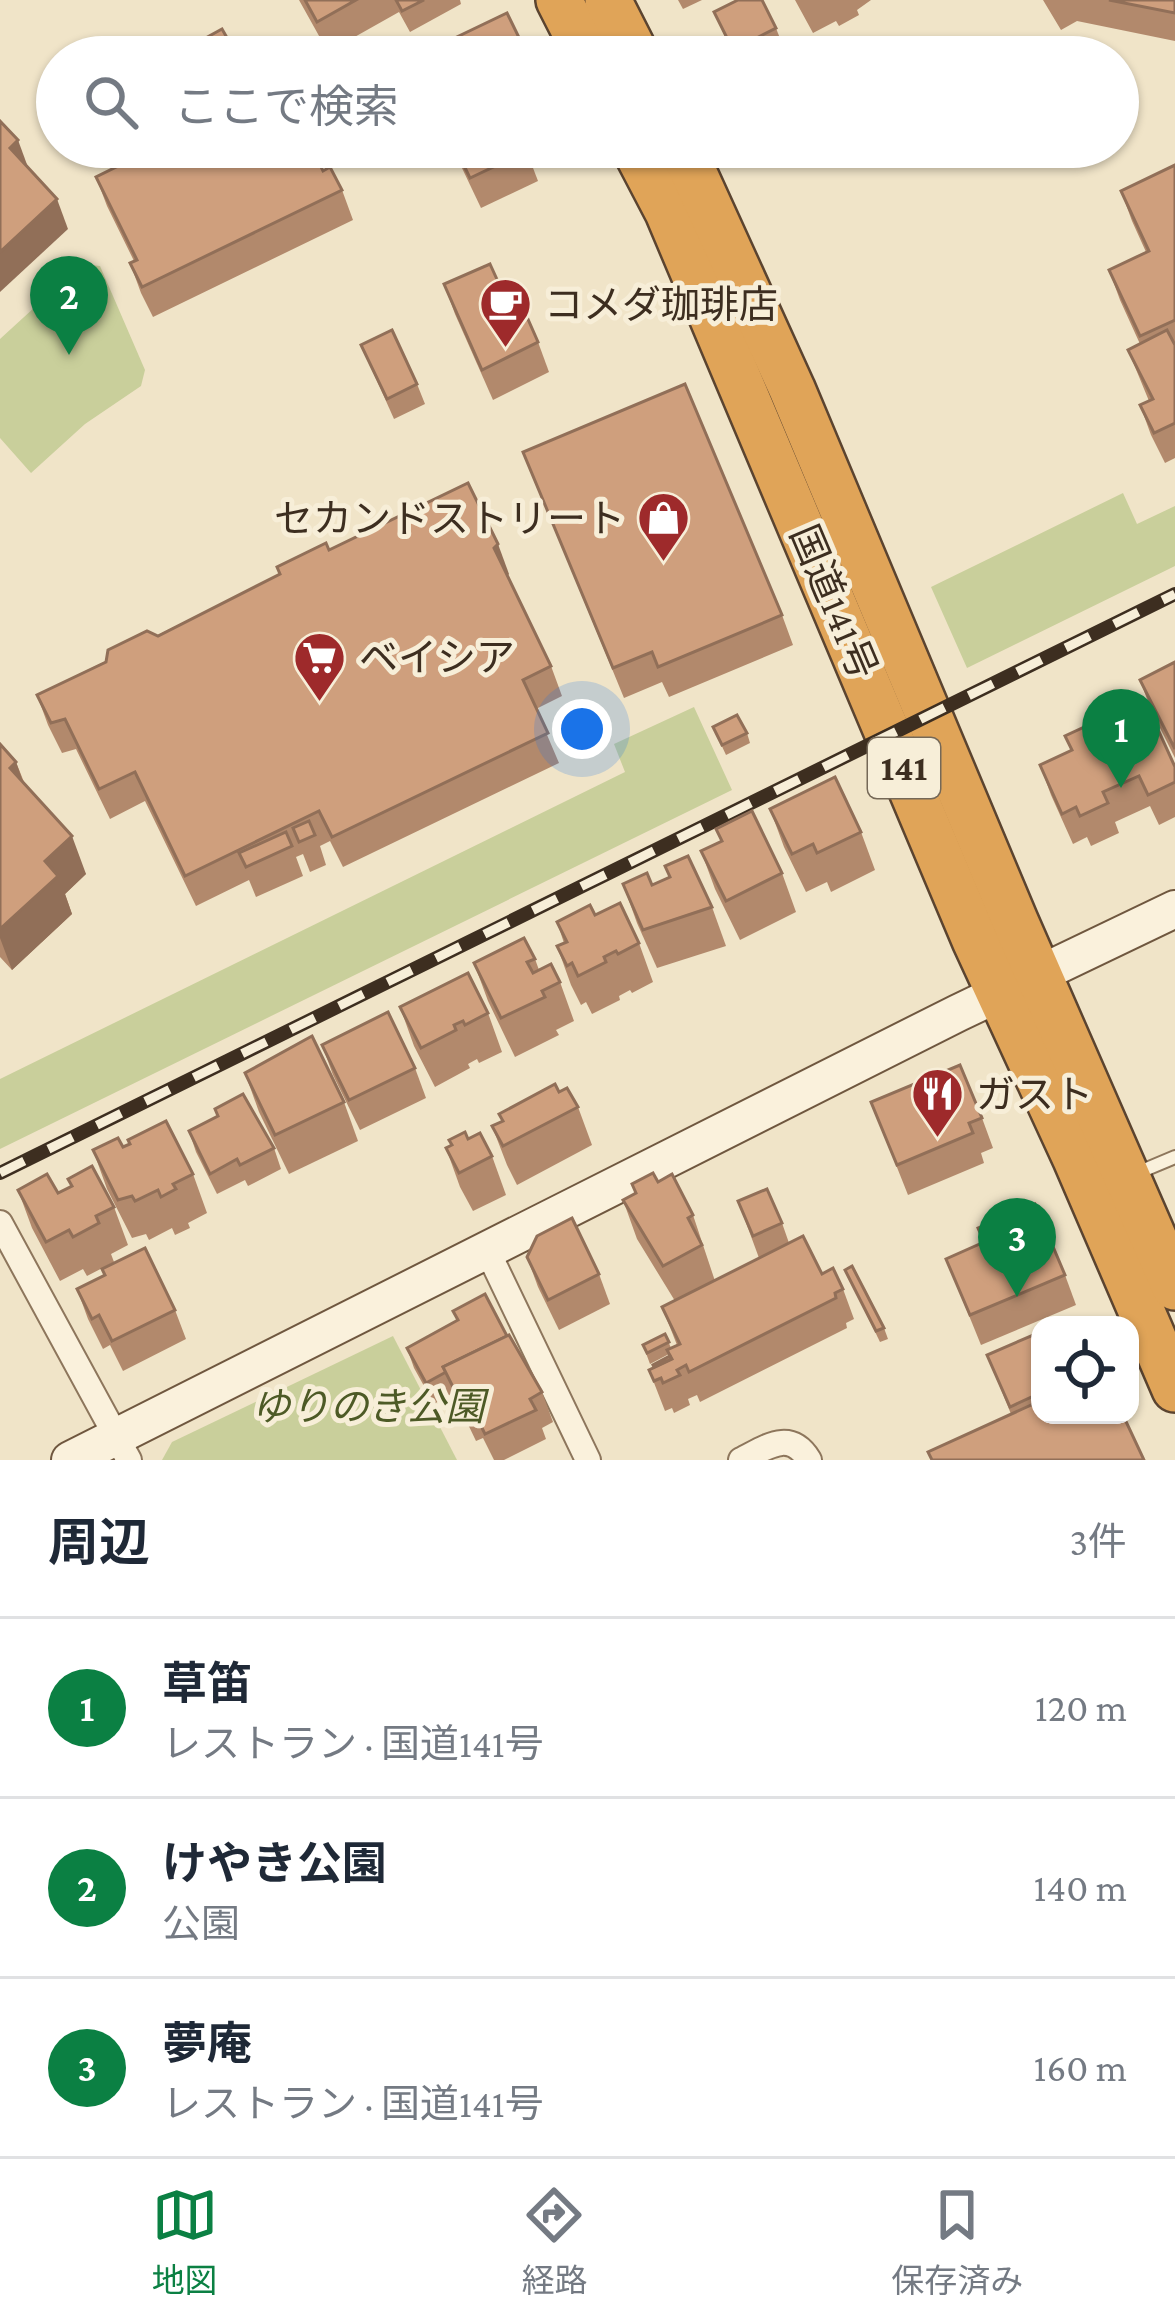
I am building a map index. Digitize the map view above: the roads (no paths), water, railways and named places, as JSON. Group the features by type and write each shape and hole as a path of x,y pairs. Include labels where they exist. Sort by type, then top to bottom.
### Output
{"highway":[{"path":"559,0 577,36"},
{"path":"608,0 627,36"},
{"name":"国道141号","path":"645,168 1175,1389"},
{"name":"国道141号","path":"692,168 792,389 1175,1287"}],"street":[{"path":"70,1460 123,1448 488,1252 1175,909"},
{"path":"0,1223 123,1448"},
{"path":"488,1252 588,1460"},
{"path":"741,1460 788,1441 800,1445 809,1460"}],"lane":[{"path":"1127,1177 1175,1157"}],"railway":[{"path":"0,1173 1175,594"}],"place":[{"name":"コメダ珈琲店","path":"505,350"},
{"name":"けやき公園","path":"69,355"},
{"name":"セカンドストリート","path":"664,564"},
{"name":"ベイシア","path":"320,703"},
{"name":"草笛","path":"1121,788"},
{"name":"ガスト","path":"937,1140"},
{"name":"夢庵","path":"1017,1297"}],"park label":[{"name":"ゆりのき公園","path":"368,1406"}]}
